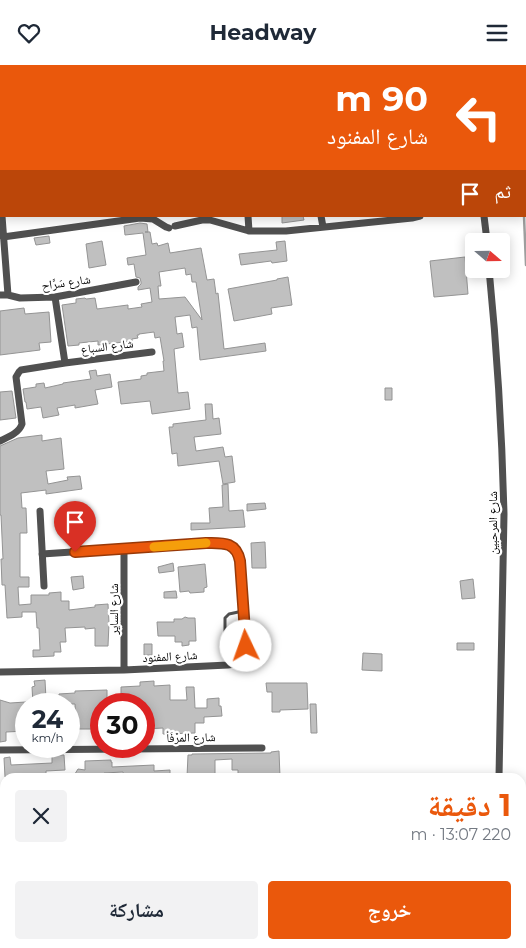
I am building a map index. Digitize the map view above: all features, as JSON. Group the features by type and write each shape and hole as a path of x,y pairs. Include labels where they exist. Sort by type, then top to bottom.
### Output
{"street":[{"path":"2,217 4,295"},
{"path":"248,217 249,231"},
{"path":"321,217 322,227"},
{"path":"3,237 140,218 153,219 166,227 210,220 249,231 286,231 416,217"},
{"path":"484,217 486,233"},
{"name":"شارع المرحبين","path":"490,278 495,324 504,514 499,773"},
{"name":"شارع سَرَّاح","path":"4,295 20,298 55,297 136,282"},
{"name":"شارع السباع","path":"55,297 65,363"},
{"name":"شارع السباع","path":"0,441 19,431 22,424 16,380 17,374 24,369 152,352"},
{"path":"40,511 44,586"},
{"name":"شارع المفنود","path":"0,672 124,670 228,665 236,663 242,658 246,650 240,561 237,551 230,545 225,543 206,543 42,554"},
{"name":"شارع الساير","path":"124,549 124,670"},
{"name":"شارع المرْفَأ","path":"0,750 262,748"}],"lane":[{"path":"225,651 225,618 229,614 244,611"}],"building":[{"path":"282,217 303,217 304,220 282,223"},
{"path":"140,223 147,224 152,244 157,243 158,246 168,243 170,253 201,248 207,280 214,279 216,294 218,293 224,349 265,343 266,351 200,360 197,327 192,328 190,315 175,317 177,334 182,333 184,347 174,349 178,393 188,392 190,409 152,414 150,401 121,404 118,382 141,379 141,376 147,375 147,373 164,371 160,337 155,338 154,332 139,334 137,335 138,338 132,339 132,341 98,345 98,341 68,346 62,305 76,303 76,299 85,298 95,298 97,309 128,305 128,309 142,307 141,304 152,302 150,288 138,290 141,284 140,278 136,277 134,264 128,265 127,258 146,255 143,233 125,235 124,226","holes":["185,268 186,275 191,274 192,282 196,282 202,320 185,297 159,299 158,286 161,286 159,272"]},
{"path":"49,236 50,243 36,245 34,238"},
{"path":"102,241 106,265 89,268 86,244"},
{"path":"285,241 287,261 241,265 239,254 277,250 276,242"},
{"path":"465,257 465,278 467,278 468,294 434,297 430,261"},
{"path":"288,277 292,305 271,308 272,314 234,321 228,289"},
{"path":"24,308 25,314 49,312 51,342 39,343 40,350 0,355 0,311"},
{"path":"96,370 97,376 110,374 112,387 95,390 98,404 75,408 75,405 57,408 59,415 43,418 41,407 27,409 23,389 36,387 36,384 44,383 45,388 91,379 89,371"},
{"path":"385,388 392,388 392,400 385,400"},
{"path":"12,391 16,418 0,420 0,392"},
{"path":"205,404 212,404 213,419 219,418 221,434 194,437 196,451 223,447 225,457 232,456 235,482 223,484 219,461 178,466 177,453 172,454 169,427 173,427 173,424 206,420"},
{"path":"42,435 42,441 61,438 64,469 46,471 48,484 68,480 67,477 80,476 82,489 46,494 46,490 21,493 22,508 26,508 27,533 20,533 20,577 29,577 29,587 18,587 19,605 31,604 31,595 49,595 49,593 61,592 61,601 69,601 69,610 108,604 109,623 108,646 95,646 95,628 65,628 66,642 60,642 61,652 54,652 54,656 33,657 33,650 40,650 36,612 22,612 22,617 7,618 5,585 2,585 0,446 18,438"},
{"path":"228,484 229,511 243,510 245,527 191,530 191,523 210,523 209,508 223,507 222,485"},
{"path":"265,503 266,509 247,511 247,504"},
{"path":"90,510 90,520 82,521 82,525 75,525 74,518 61,519 61,512"},
{"path":"265,542 266,568 252,568 251,543"},
{"path":"173,563 174,571 159,573 158,567"},
{"path":"205,564 207,587 204,588 204,592 180,592 178,567"},
{"path":"83,576 84,588 73,590 71,577"},
{"path":"473,579 475,598 462,599 460,581"},
{"path":"176,591 177,598 164,598 164,592"},
{"path":"195,618 196,641 189,641 189,645 182,646 182,642 175,642 175,636 158,636 157,622 174,622 174,619"},
{"path":"457,643 474,643 474,650 457,650"},
{"path":"144,644 152,644 152,655 144,655"},
{"path":"363,653 382,654 382,671 362,670"},
{"path":"45,680 46,693 32,693 32,687 35,686 34,681"},
{"path":"154,681 154,686 170,685 170,700 187,700 186,687 194,687 195,708 207,708 207,699 219,698 222,716 204,717 204,723 195,723 195,733 163,734 163,728 155,728 155,693 121,693 121,687 140,686 140,682"},
{"path":"266,683 307,683 308,709 272,712 272,692 267,692"},
{"path":"107,690 107,693 90,693 90,729 80,729 80,693 75,693 75,691"},
{"path":"0,700 15,703 15,732 6,732 6,741 0,742"},
{"path":"310,704 316,704 317,733 311,733"},
{"path":"279,751 280,773 238,773 238,770 232,770 232,759 215,760 215,773 187,773 188,755"},
{"path":"10,757 11,765 52,763 52,758 64,758 65,770 46,771 46,773 5,773 4,758"},
{"path":"111,760 112,767 154,765 154,771 170,770 170,773 76,773 78,769 85,770 85,761"}],"waterway":[{"path":"524,217 526,265"}],"slow traffic":[{"path":"154,547 206,543"}],"route":[{"path":"75,552 206,543 225,543 230,545 237,551 240,561 246,646"}]}
